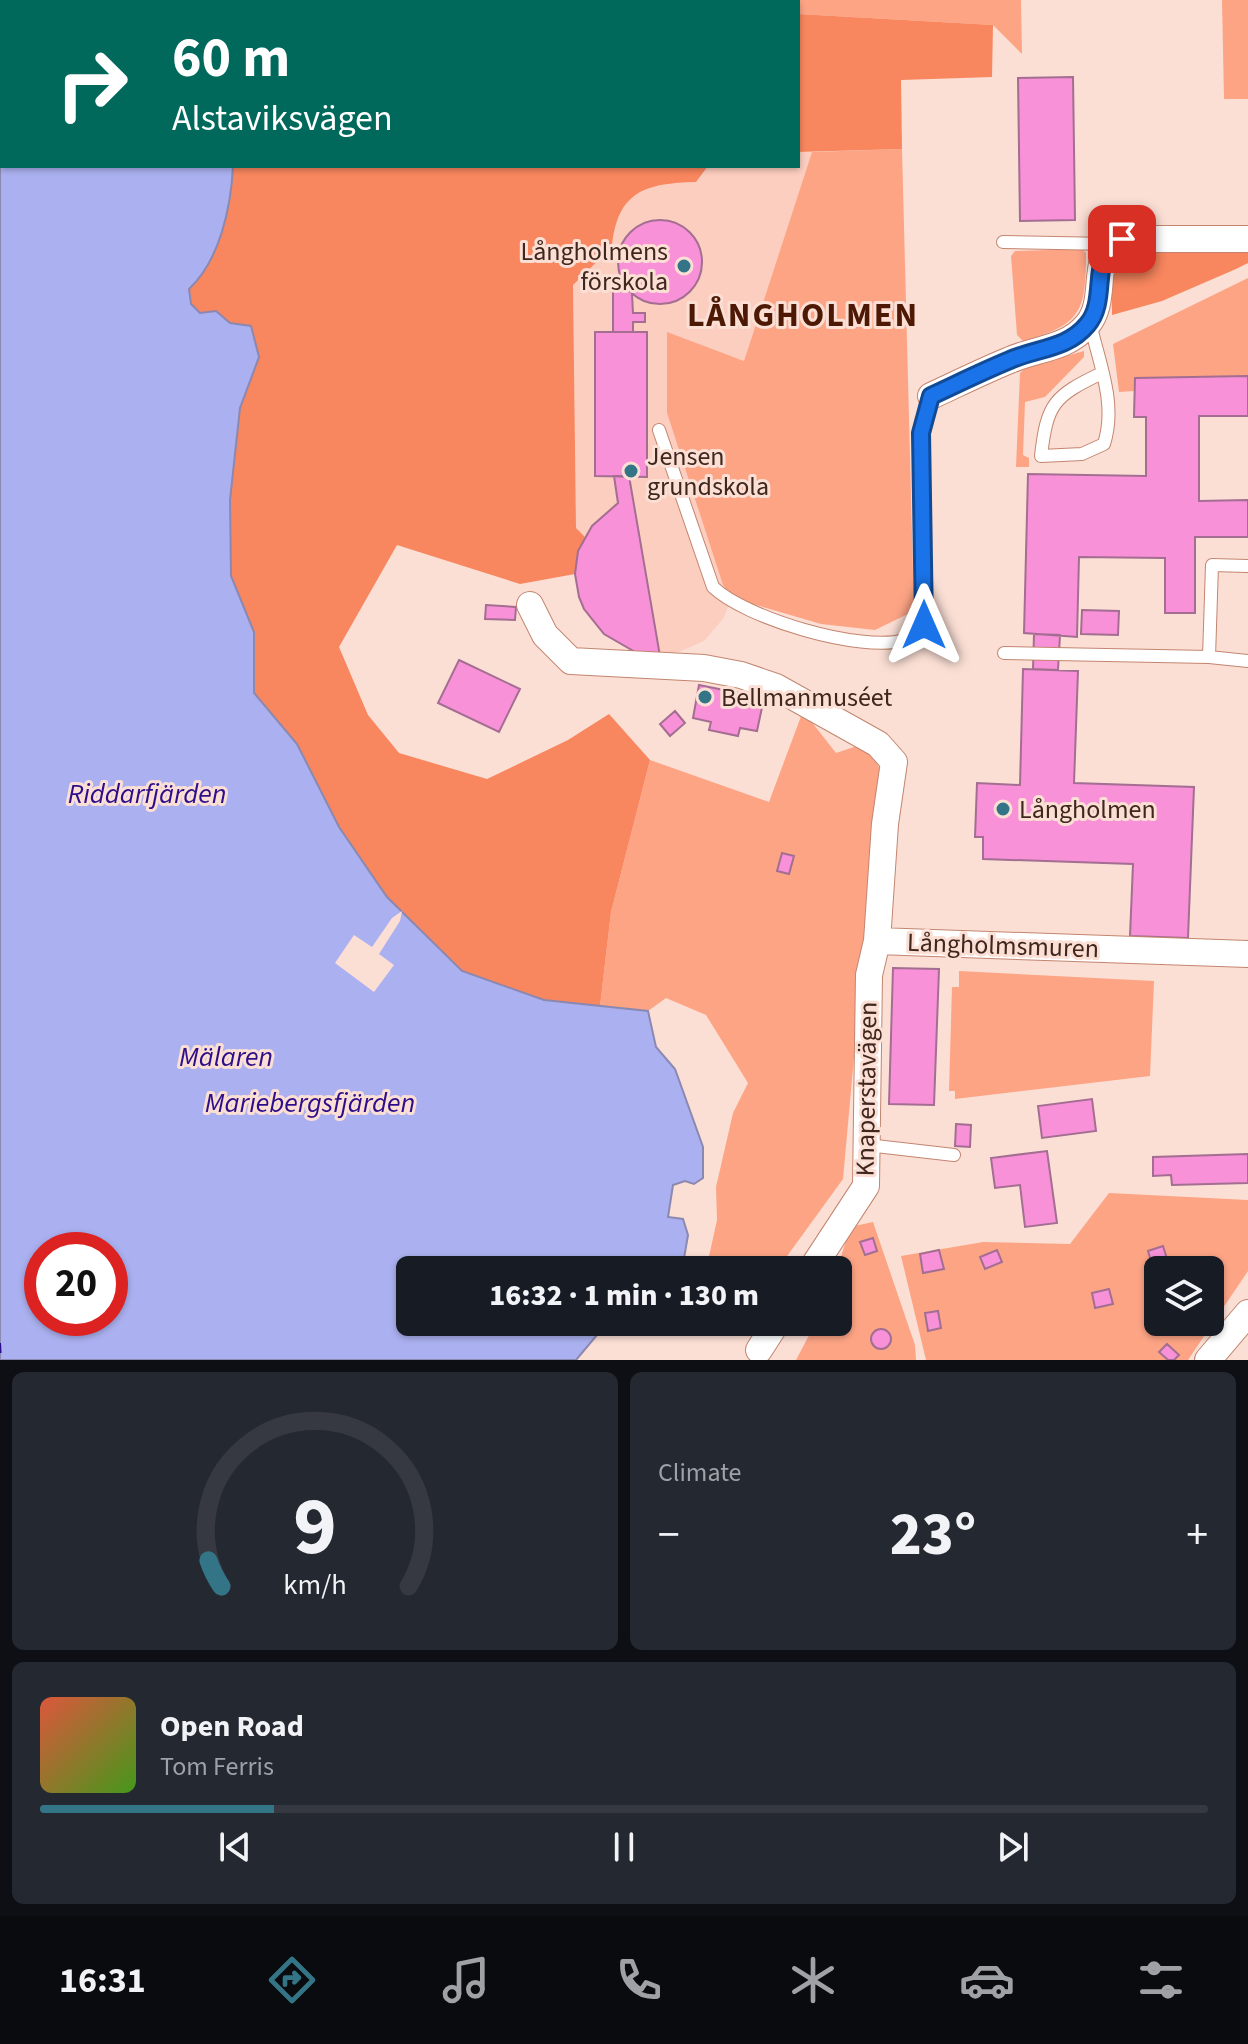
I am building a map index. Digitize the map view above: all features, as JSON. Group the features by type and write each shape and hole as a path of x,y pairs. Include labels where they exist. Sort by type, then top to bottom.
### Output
{"street":[{"path":"931,396 1013,358 1069,342 1090,323 1099,297 1102,255 1110,244 1122,239 1248,239"},
{"name":"Långholmsmuren","path":"530,605 545,635 571,661 704,668 741,675 776,687 878,744 894,762 894,778 885,824 877,941 1248,954"},
{"name":"Knaperstavägen","path":"820,1256 866,1186 869,975 877,941"},
{"path":"1208,1360 1248,1313"},
{"path":"756,1355 768,1336"}],"lane":[{"path":"1003,242 1110,244"},
{"path":"1090,323 1102,373 1110,408 1110,426 1104,444 1082,454 1041,456 1050,406 1062,394 1102,373"},
{"path":"659,430 713,587 728,601 819,633 874,643 908,640 924,625 921,433 931,396"},
{"path":"1209,657 1212,565 1248,566"},
{"path":"1004,653 1209,657 1248,661"},
{"path":"867,1145 954,1155"}],"shaded area":[{"path":"800,0 1021,0 1022,54 993,25 800,14"},
{"path":"1222,0 1248,0 1248,99 1224,99"},
{"path":"800,14 993,25 992,77 901,80 902,149 800,152"},
{"path":"902,149 914,611 875,630 821,624 732,598 723,585 667,413 667,332 744,361 812,152"},
{"path":"800,152 812,152 744,361 667,333 667,413 723,585 732,598 723,619 704,641 660,656 637,653 604,634 584,609 575,574 584,537 576,528 573,285 612,247 615,220 631,197 663,182 696,182 706,168 800,168"},
{"path":"233,168 706,168 696,182 662,185 637,194 620,214 612,247 573,285 576,528 585,537 575,574 520,584 397,545 339,647 368,715 399,753 487,779 568,740 609,714 650,760 611,912 600,1006 544,1000 462,971 387,897 339,827 297,744 254,693 254,632 231,576 230,500 240,408 259,357 230,323 200,313 191,304 189,289 200,277 216,248 230,198"},
{"path":"1248,248 1248,263 1236,269 1162,301 1112,315 1114,274 1129,253"},
{"path":"1082,249 1086,253 1086,273 1081,303 1076,313 1057,329 1023,341 1017,335 1011,256 1015,251"},
{"path":"1248,278 1248,376 1135,378 1134,391 1119,392 1113,344"},
{"path":"1084,351 1084,357 1045,397 1025,402 1023,455 1029,458 1029,467 1016,467 1020,373 1026,367"},
{"path":"803,711 836,753 860,745 872,751 880,770 843,1179 787,1256 709,1256 717,1220 716,1187 733,1113 748,1083 706,1015 666,998 648,1011 600,1006 611,912 650,760 769,802"},
{"path":"959,971 1154,981 1150,1076 955,1099 955,1091 949,1091 952,987 959,987"},
{"path":"1109,1193 1248,1200 1248,1271 1224,1307 1224,1256 1144,1256 1144,1336 1204,1336 1188,1360 926,1360 901,1256 983,1242 1070,1244"},
{"path":"873,1222 915,1345 916,1360 796,1360 809,1336 852,1336 852,1256 841,1256 850,1227"}],"water":[{"name":"Mälaren","path":"0,168 233,168 222,232 209,263 189,289 191,304 200,313 216,311 230,323 251,326 259,357 240,408 230,500 231,576 254,632 254,693 297,744 339,827 387,897 462,971 544,1000 648,1011 656,1047 675,1069 703,1147 703,1178 694,1184 685,1181 673,1185 668,1217 683,1219 688,1235 684,1256 396,1256 396,1336 596,1336 576,1360 0,1360"}],"pier":[{"path":"402,911 400,921 379,954 394,965 374,992 335,963 354,935 372,947 392,918"}],"building":[{"path":"1073,77 1075,220 1020,221 1018,78"},
{"path":"660,220 676,223 690,232 699,246 702,262 699,278 690,292 676,301 660,304 644,301 630,292 621,278 618,262 621,246 630,232 644,223"},
{"path":"613,279 622,279 632,294 633,313 645,313 645,322 633,322 633,332 613,332"},
{"path":"595,332 647,332 647,477 595,476"},
{"path":"1248,376 1248,416 1199,416 1199,501 1248,500 1248,537 1195,537 1195,613 1165,613 1165,558 1079,557 1077,637 1024,633 1028,474 1146,476 1146,417 1134,417 1135,378"},
{"path":"614,476 629,476 660,656 637,653 604,634 584,609 579,597 575,574 578,551 592,526 618,503"},
{"path":"486,605 516,607 515,620 485,619"},
{"path":"1082,610 1119,611 1118,635 1081,634"},
{"path":"1034,634 1060,635 1058,670 1033,669"},
{"path":"459,660 520,689 499,732 438,703"},
{"path":"1023,669 1078,671 1074,783 1194,787 1188,938 1130,936 1133,864 983,859 983,837 975,837 977,783 1020,785"},
{"path":"699,685 764,698 757,731 740,728 738,736 709,730 711,722 693,718"},
{"path":"675,711 685,723 670,736 660,724"},
{"path":"782,853 794,856 789,874 777,871"},
{"path":"893,968 939,969 934,1105 889,1104"},
{"path":"1092,1099 1096,1131 1042,1138 1038,1106"},
{"path":"956,1124 971,1125 970,1147 955,1146"},
{"path":"1047,1151 1057,1223 1025,1227 1020,1185 995,1188 991,1158"},
{"path":"1248,1154 1248,1183 1172,1185 1171,1175 1153,1176 1153,1157"},
{"path":"873,1238 877,1251 865,1255 860,1242"},
{"path":"1163,1246 1166,1256 1150,1256 1148,1251"},
{"path":"939,1250 944,1269 923,1273 920,1254"},
{"path":"997,1250 1002,1262 985,1269 980,1257"},
{"path":"1109,1289 1113,1304 1095,1308 1092,1293"},
{"path":"938,1311 941,1328 928,1331 925,1313"},
{"path":"881,1329 888,1332 891,1339 888,1346 881,1349 874,1346 871,1339 874,1332"},
{"path":"1167,1344 1179,1355 1174,1360 1168,1360 1159,1352"}],"ferry route":[{"path":"0,1343 1,1360"}],"place":[{"name":"Långholmens förskola","path":"684,266"},
{"name":"Jensen grundskola","path":"631,471"},
{"name":"Bellmanmuséet","path":"705,697"},
{"name":"Långholmen","path":"1003,809"}],"district":[{"name":"LÅNGHOLMEN","path":"803,314"}],"route":[{"path":"924,625 921,433 931,396 1013,358 1069,342 1090,323 1099,297 1102,255 1110,244 1122,239"}],"water label":[{"name":"Riddarfjärden","path":"147,793"},
{"name":"Mariebergsfjärden","path":"310,1102"}]}
